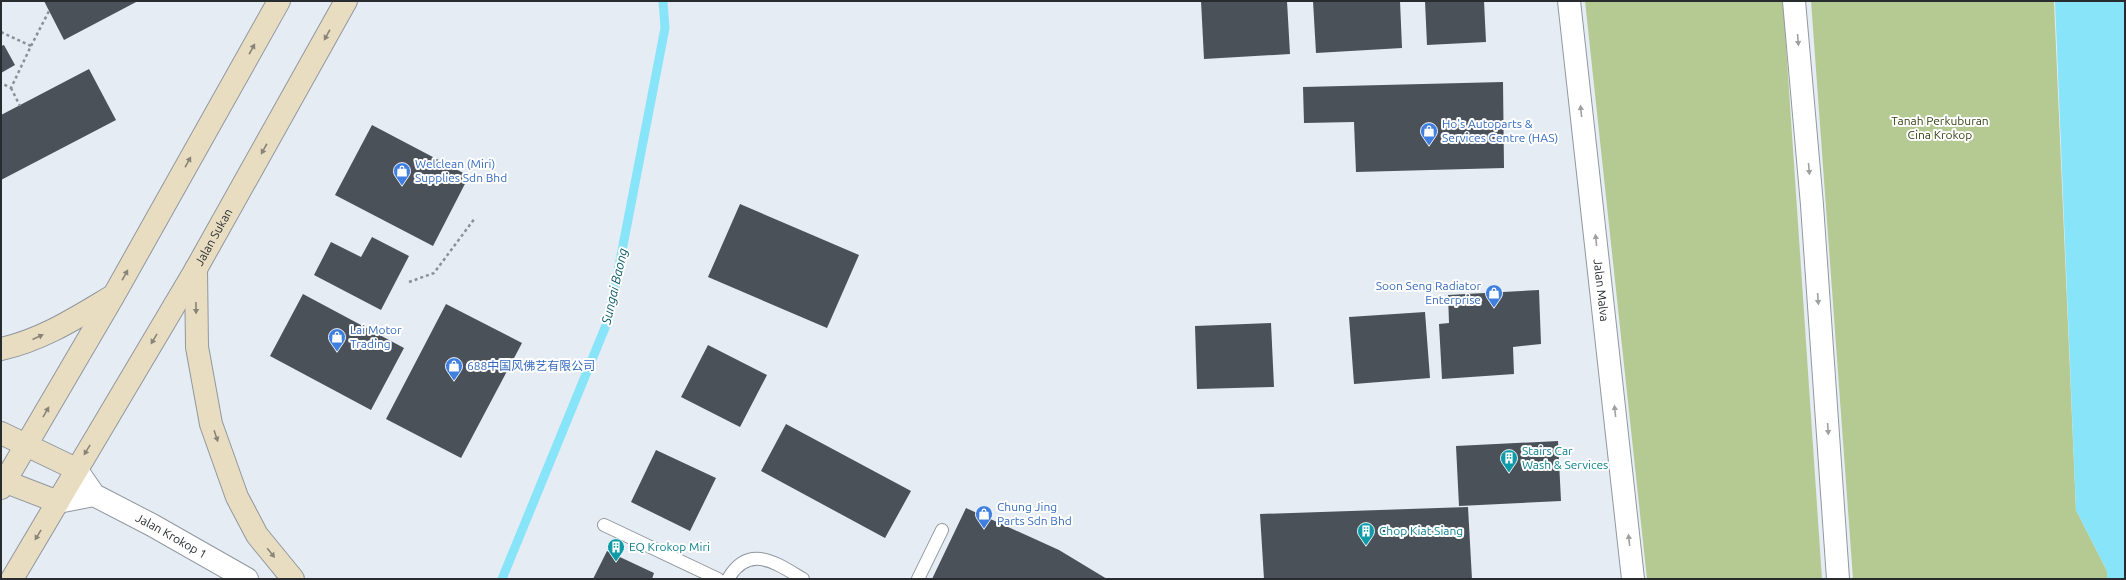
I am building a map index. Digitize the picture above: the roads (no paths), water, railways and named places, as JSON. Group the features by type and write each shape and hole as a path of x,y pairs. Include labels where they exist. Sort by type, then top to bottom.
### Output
{"main road":[{"path":"58,502 2,483 26,446 114,296 278,1"},
{"name":"Jalan Sukan","path":"12,579 196,269 346,1"},
{"path":"196,269 197,347 211,424 237,497 256,535 292,579"},
{"path":"1,349 21,344 60,328 114,296"},
{"path":"1,433 76,469"}],"street":[{"name":"Jalan Malva","path":"1569,1 1633,579"},
{"path":"1794,1 1812,204 1838,579"},
{"path":"58,502 94,495 76,469"},
{"name":"Jalan Krokop 1","path":"94,495 247,579"}],"lane":[{"path":"604,524 718,579"},
{"path":"918,579 942,530"},
{"path":"728,579 734,568 752,559 771,560 803,579"}],"water":[{"path":"2055,1 2125,1 2125,579 2107,579 2107,571 2076,510"}],"waterway":[{"name":"Sungai Baong","path":"502,579 609,318 665,28 663,1"}],"place":[{"name":"Ho's Autoparts & Services Centre (HAS)","path":"1429,146"},
{"name":"Welclean (Miri) Supplies Sdn Bhd","path":"402,186"},
{"name":"Soon Seng Radiator Enterprise","path":"1494,308"},
{"name":"Lai Motor Trading","path":"337,352"},
{"name":"688中国风佛艺有限公司","path":"454,381"},
{"name":"Stairs Car Wash & Services","path":"1509,473"},
{"name":"Chung Jing Parts Sdn Bhd","path":"984,529"},
{"name":"Chop Kiat Siang","path":"1366,546"},
{"name":"EQ Krokop Miri","path":"616,562"}],"park label":[{"name":"Tanah Perkuburan Cina Krokop","path":"1940,128"}]}
